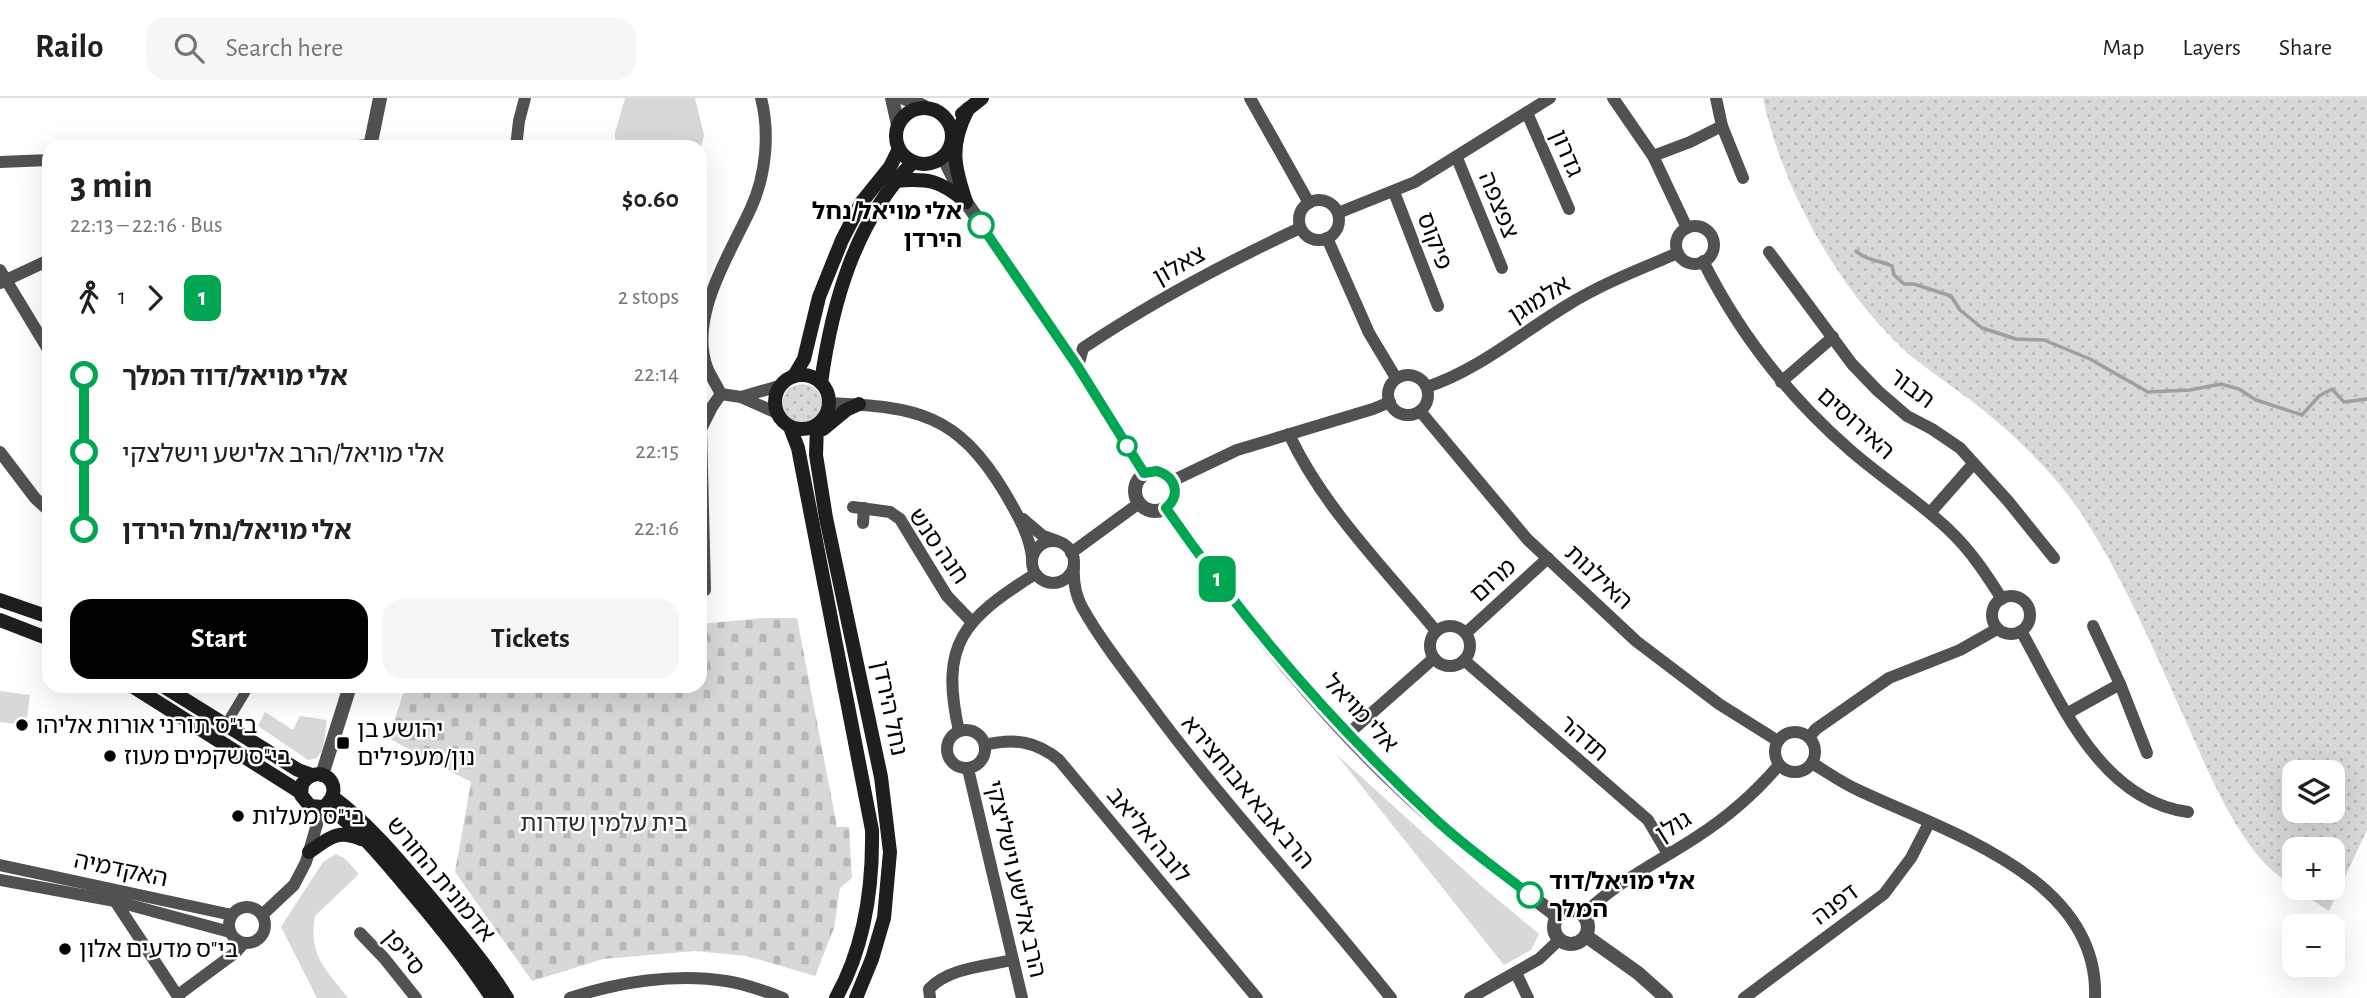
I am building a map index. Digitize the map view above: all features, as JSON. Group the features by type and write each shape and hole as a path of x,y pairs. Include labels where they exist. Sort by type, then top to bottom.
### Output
{"main road":[{"path":"928,108 942,114 950,123 951,145 943,157 929,164 913,162 899,149 898,125 909,112 928,108 946,98"},
{"path":"950,123 982,98"},
{"path":"966,202 955,151 957,131 968,109"},
{"path":"859,404 817,431 790,427 777,413 775,395 779,386 794,376 804,359 819,297 842,240 861,203 890,167 899,149"},
{"path":"817,431 829,403 821,380 836,302 846,271 877,208 895,181 913,162"},
{"path":"895,181 930,179 948,187 966,202"},
{"path":"794,376 821,380 839,397 859,404"},
{"name":"נחל הירדן","path":"790,427 798,449 872,830 873,856 866,913 853,961 835,998"},
{"name":"נחל הירדן","path":"817,431 816,455 826,518 881,777 890,852 884,918 872,959 856,998"},
{"path":"0,600 42,615"},
{"path":"0,620 42,636"},
{"path":"143,693 315,807 327,803 333,784 317,775 298,770 174,693"},
{"path":"304,798 303,782 317,775"},
{"name":"אדמונית החורש","path":"327,803 368,842 432,917 492,998"},
{"name":"אדמונית החורש","path":"327,803 365,824 400,861 508,998"},
{"path":"312,846 337,834 349,834 368,842"}],"street":[{"path":"371,140 380,98"},
{"path":"517,140 525,98"},
{"path":"707,310 723,265 751,208 759,185 766,139 761,98"},
{"path":"892,98 898,125"},
{"path":"904,98 928,108"},
{"path":"1250,98 1309,203"},
{"path":"1338,213 1394,192 1457,158 1550,98"},
{"path":"1613,98 1653,156 1687,228"},
{"path":"1716,98 1722,126 1743,178"},
{"name":"גדרון","path":"1527,113 1569,209"},
{"path":"1653,156 1722,126"},
{"path":"943,157 966,202 1078,367 1144,473"},
{"name":"צפצפה","path":"1457,158 1502,268"},
{"path":"0,162 42,160"},
{"name":"פיקוס","path":"1394,192 1438,306"},
{"path":"1328,202 1338,213 1338,226 1327,238 1309,238 1300,228 1300,214 1309,203 1328,202"},
{"name":"צאלון","path":"1083,348 1131,316 1195,280 1300,228"},
{"path":"1687,228 1702,228 1712,237 1712,254 1703,261 1691,264 1678,253 1677,237 1687,228"},
{"path":"1327,238 1369,333 1396,378"},
{"name":"תבור","path":"1769,252 1852,364 1907,416 1959,448 2054,558"},
{"name":"אלמוגן","path":"1427,387 1473,366 1579,298 1678,253"},
{"name":"האירוסים","path":"1703,261 1747,337 1781,382 1849,450 1930,513 1978,562 2002,599"},
{"path":"42,263 2,278 42,340"},
{"path":"1781,382 1833,337"},
{"path":"1062,345 1074,349 1083,348 1078,367"},
{"path":"707,361 708,369 721,394"},
{"path":"1413,375 1427,387 1427,403 1420,411 1410,415 1400,413 1390,402 1390,387 1396,378 1413,375"},
{"path":"741,397 779,386"},
{"path":"721,394 741,397 777,413"},
{"path":"707,417 721,394"},
{"path":"1172,481 1237,450 1390,402"},
{"path":"829,403 896,408 918,413 955,432 980,455 1029,538 1032,565 1041,578 1053,583 1066,579 1072,560 1138,504"},
{"name":"האילנות","path":"1420,411 1527,539 1636,641 1718,704 1778,741"},
{"path":"1289,434 1305,469 1327,499 1436,631"},
{"path":"0,452 42,504"},
{"path":"1930,513 1973,464"},
{"path":"1138,504 1150,510 1166,508 1174,498 1175,486 1172,481 1157,471 1144,473"},
{"path":"1138,504 1136,487 1144,473"},
{"name":"חנה סנש","path":"863,523 859,508 890,512 900,519 947,596 971,621"},
{"name":"אלי מויאל","path":"1166,508 1252,626 1348,734 1436,821 1557,916"},
{"path":"1017,514 1043,536 1064,544 1072,560"},
{"path":"1032,557 1040,545 1057,541"},
{"name":"מרום","path":"1466,633 1548,558"},
{"name":"הרב אבא אבוחצירא","path":"1072,560 1073,580 1082,606 1110,651 1228,804 1391,998"},
{"path":"959,731 952,700 952,677 955,655 971,621 989,604 1041,578"},
{"name":"הרב אבא אבוחצירא","path":"1041,578 1061,589 1082,606"},
{"path":"2016,597 2026,604 2029,623 2021,631 2011,635 1997,629 1992,618 1993,611 2002,599 2016,597"},
{"path":"1449,625 1466,633 1470,649 1464,660 1457,665 1447,666 1434,658 1430,643 1436,631 1449,625"},
{"path":"2093,626 2120,684 2147,753"},
{"path":"1808,737 1889,678 1960,650 1997,629"},
{"path":"2021,631 2099,761 2120,782 2142,797 2167,809 2188,812"},
{"path":"1348,734 1434,658"},
{"name":"תדהר","path":"1464,660 1648,820 1668,854"},
{"path":"2068,713 2120,684"},
{"path":"225,726 244,693"},
{"path":"317,775 347,693"},
{"path":"971,730 977,733 985,745 984,757 980,763 968,769 953,764 946,752 949,739 959,731 971,730"},
{"path":"1793,732 1808,737 1815,750 1812,763 1804,770 1794,773 1779,765 1775,751 1778,741 1793,732"},
{"name":"לובה אליאב","path":"985,745 1004,740 1030,742 1059,760 1257,998"},
{"path":"1812,763 1854,788 2018,867 2054,897 2072,919 2088,947 2096,985 2095,998"},
{"name":"גולן","path":"1583,915 1601,896 1699,836 1736,808 1779,765"},
{"name":"הרב אלישע וישליצקי","path":"968,769 1023,998"},
{"path":"304,798 312,846"},
{"path":"262,915 294,885 312,846 327,803"},
{"name":"דפנה","path":"1744,998 1884,894 1912,858 1929,823"},
{"name":"האקדמיה","path":"0,865 232,915"},
{"name":"האקדמיה","path":"0,880 115,901 230,932"},
{"path":"115,901 179,996 229,958 244,943 260,938 265,927 262,915 253,908 242,908 232,915 229,926 234,938 244,943"},
{"path":"1568,910 1575,910 1583,915 1588,924 1586,936 1572,944 1560,939 1555,930 1557,916 1568,910"},
{"name":"סייפן","path":"360,933 416,998"},
{"path":"1586,936 1638,973 1666,998"},
{"path":"1470,998 1538,959 1560,939"},
{"path":"930,998 929,989 937,980 1012,960"},
{"path":"1516,973 1528,998"},
{"path":"569,998 595,989 680,978 727,981 783,998"}],"green space":[{"path":"625,98 695,98 704,135 703,140 618,140 615,139"},
{"path":"1763,98 2367,98 2367,830 2345,877 2345,837 2282,837 2282,878 2258,856 2228,810 2125,591 2097,538 2073,501 2052,476 1995,420 1911,356 1885,331 1838,272 1800,204 1784,168"},
{"path":"802,384 810,385 816,390 821,396 821,412 816,418 810,423 802,424 794,423 788,418 783,412 782,404 783,396 788,390 794,385"},
{"name":"בית עלמין שדרות","path":"797,618 837,827 849,827 852,878 840,888 834,928 815,976 747,956 695,951 603,959 532,981 455,872 471,782 388,738 404,693 707,693 707,623"},
{"path":"0,691 30,695 26,725 0,722"},
{"path":"265,712 293,730 300,716 327,720 323,749 317,758 308,760 258,726"},
{"path":"1336,754 1485,889 1539,934 1531,950 1504,965"},
{"path":"336,854 344,858 359,874 315,916 314,942 326,970 348,998 317,998 281,927 323,862"},
{"path":"2313,900 2334,900 2329,911"}],"waterway":[{"path":"1856,251 1869,259 1892,266 1894,275 1904,284 1914,284 1951,296 1960,310 1982,328 2016,339 2044,340 2090,359 2148,392 2190,390 2221,384 2239,389 2256,400 2302,415 2319,396 2332,389 2344,402 2367,399"}],"bus line":[{"name":"1","path":"981,225 1078,367 1144,473 1157,471 1172,481 1175,486 1174,498 1166,508 1252,626 1392,779 1436,821 1530,895"}],"place":[{"name":"אלי מויאל/נחל הירדן","path":"981,225"},
{"name":"בי\"ס תורני אורות אליהו","path":"22,725"},
{"name":"יהושע בן נון/מעפילים","path":"343,743"},
{"name":"בי\"ס שקמים מעוז","path":"110,756"},
{"name":"בי\"ס מעלות","path":"238,816"},
{"name":"אלי מויאל/דוד המלך","path":"1530,895"},
{"name":"בי\"ס מדעים אלון","path":"65,949"}]}
